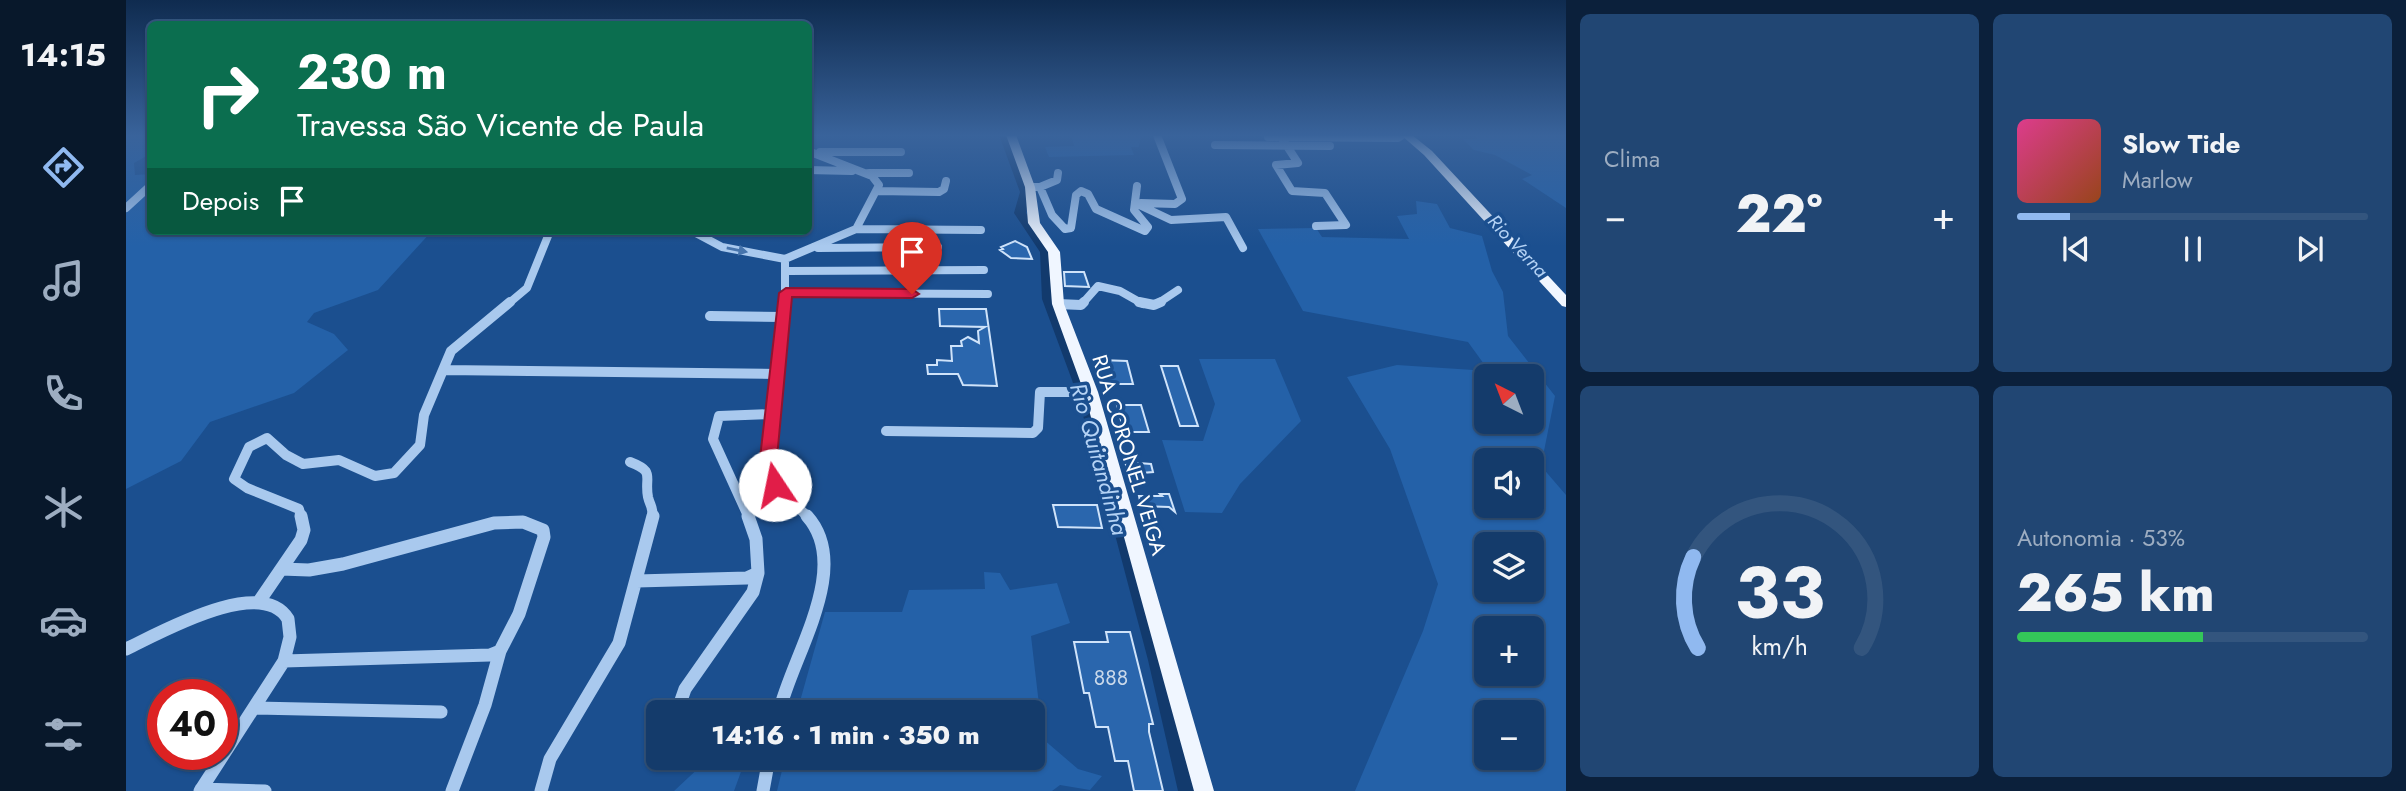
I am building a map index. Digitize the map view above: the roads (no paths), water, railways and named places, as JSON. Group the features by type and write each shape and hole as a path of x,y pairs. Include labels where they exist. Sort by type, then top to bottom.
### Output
{"main road":[{"name":"RUA CORONEL VEIGA","path":"1028,172 1035,187 1034,223 1054,252 1058,304 1091,392 1204,791"},
{"path":"1445,172 1566,303"}],"street":[{"path":"861,172 909,173"},
{"path":"856,229 877,191 878,181 861,172"},
{"path":"1135,203 1166,205 1182,199 1171,172"},
{"path":"1280,172 1292,191 1325,193 1346,225 1316,226"},
{"path":"1058,173 1057,180 1035,187 1052,215 1065,229 1072,228 1076,195 1081,191 1088,194 1096,209 1147,231 1148,227 1134,210 1138,186"},
{"path":"877,191 939,192 944,189 946,181"},
{"path":"126,208 147,189"},
{"path":"1135,203 1171,220 1226,217 1243,247"},
{"path":"786,265 812,248 856,229 981,230"},
{"path":"260,600 302,540 304,530 299,509 276,496 243,488 234,479 237,468 251,445 267,438 286,455 303,464 339,460 362,472 389,476 408,461 420,444 424,415 456,345 527,288 548,235"},
{"path":"700,235 722,247 786,265 984,270"},
{"path":"812,248 938,247"},
{"path":"782,700 823,585 826,566 816,527 775,485 768,466 786,293 786,265"},
{"path":"1058,304 1081,305 1098,286 1116,288 1132,301 1151,305 1164,303 1178,290"},
{"path":"786,293 988,294"},
{"path":"710,316 783,317"},
{"path":"443,370 778,374"},
{"path":"886,431 1033,433 1038,428 1040,391 1091,392"},
{"path":"681,700 685,689 753,592 760,565 752,527 713,439 719,416 774,414"},
{"path":"541,791 550,759 580,713 619,643 637,580 654,508 648,497 650,478 643,467 630,462"},
{"path":"281,569 294,572 323,569 491,523 531,523 543,530 544,537 517,617 506,645 500,651 490,655 284,661"},
{"path":"637,580 747,578 758,573"},
{"path":"126,649 205,614 260,600 275,604 287,616 290,640 284,661 201,790"},
{"path":"454,790 500,661 500,651"},
{"path":"256,708 442,712"},
{"path":"763,791 767,770"},
{"path":"201,790 265,791"}],"waterway":[{"name":"Rio Quitandinha","path":"1018,172 1025,192 1020,213 1046,252 1048,299 1079,380 1095,432 1157,660 1188,791"}],"water label":[{"name":"Rio Verna","path":"1518,246"}]}
